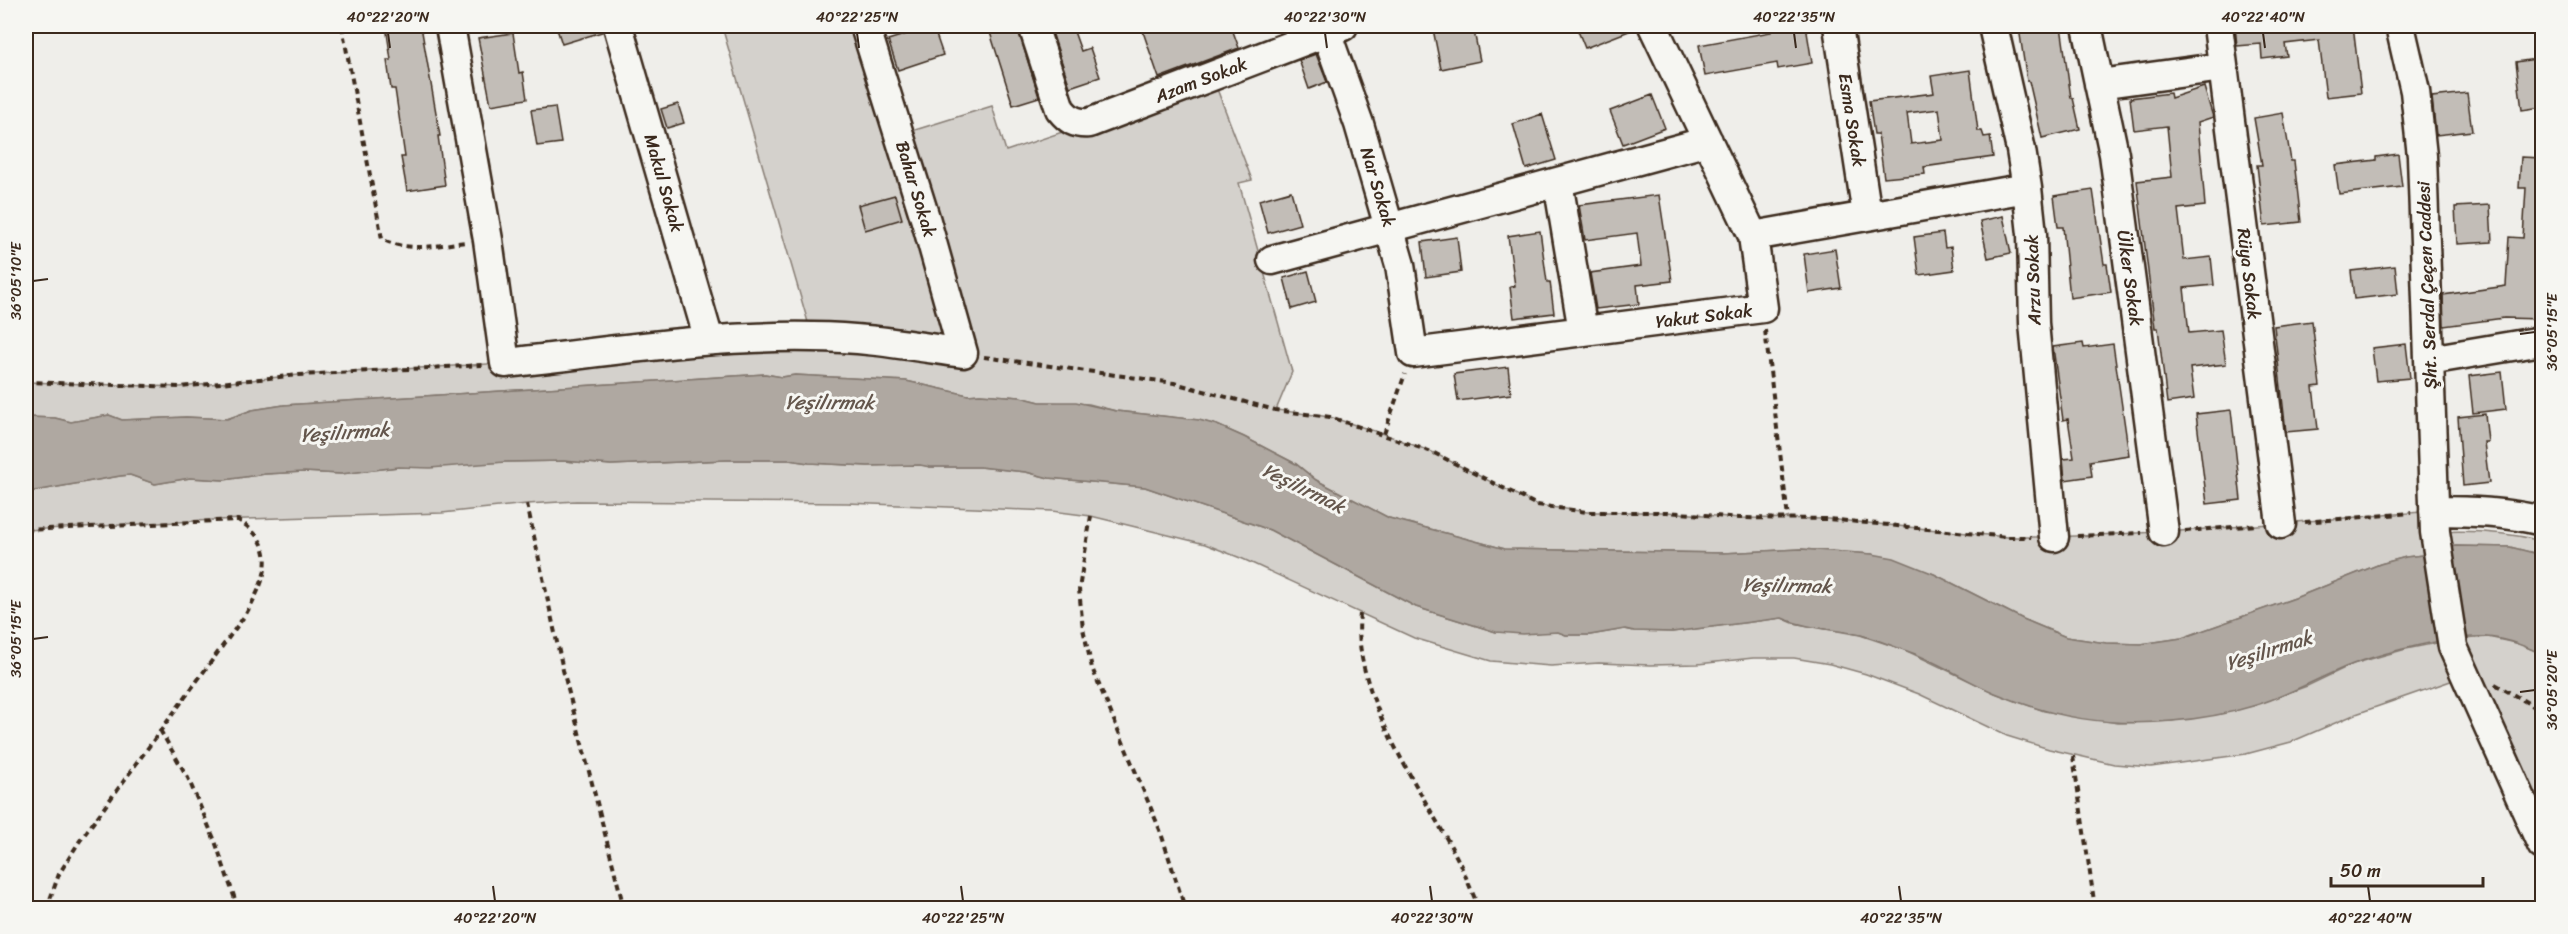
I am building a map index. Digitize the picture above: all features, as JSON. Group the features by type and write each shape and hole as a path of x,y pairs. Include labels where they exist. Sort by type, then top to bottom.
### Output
{"street":[{"path":"450,26 488,240 505,363 709,340 812,336 963,353"},
{"name":"Makul Sokak","path":"618,26 709,340"},
{"name":"Bahar Sokak","path":"865,26 926,221 963,353"},
{"name":"Azam Sokak","path":"1033,26 1060,109 1073,122 1089,123 1331,28"},
{"name":"Yakut Sokak","path":"1413,353 1763,308 1753,236 1653,26"},
{"name":"Esma Sokak","path":"1838,26 1867,215"},
{"name":"Arzu Sokak","path":"1993,26 2021,150 2027,188 2032,234 2034,323 2054,537"},
{"name":"Ülker Sokak","path":"2087,26 2114,154 2164,532"},
{"name":"Rüya Sokak","path":"2218,26 2281,524"},
{"name":"Şht. Serdal Çeçen Caddesi","path":"2400,26 2415,91 2422,156 2436,546 2453,647 2465,676"},
{"name":"Nar Sokak","path":"1331,28 1400,265 1413,353"},
{"path":"2099,84 2223,66"},
{"path":"1272,260 1708,141"},
{"path":"1558,182 1583,331"},
{"path":"1753,236 2027,188"},
{"path":"2429,360 2542,341"},
{"path":"2434,511 2497,513 2542,521"},
{"path":"2465,676 2542,845"}],"path":[{"path":"342,26 382,239 394,246 416,248 488,240"},
{"path":"1763,308 1788,518"},
{"path":"963,353 1174,383 1275,410 1330,417 1432,452 1537,505 1587,512 1667,512 1740,518 1874,522 2007,537 2054,537 2281,524 2434,511"},
{"path":"1384,434 1413,353"},
{"path":"26,382 180,387 299,375 505,363"},
{"path":"527,504 563,670 624,909"},
{"path":"1091,516 1079,590 1083,629 1092,668 1160,830 1185,909"},
{"path":"26,530 238,520 253,530 262,543 267,562 263,584 246,614 79,842 59,874 45,909"},
{"path":"1360,614 1358,634 1364,671 1384,723 1457,856 1479,909"},
{"path":"2465,676 2501,686 2542,711"},
{"path":"160,730 188,778 215,841 238,909"},
{"path":"2073,756 2095,909"}],"shaded area":[{"path":"741,26 865,26 899,135 992,106 1006,151 1089,123 1212,76 1252,180 1239,183 1292,372 1276,410 1330,417 1384,434 1432,452 1537,505 1587,512 1667,512 1740,518 1828,519 2007,537 2180,531 2434,511 2435,532 2489,532 2529,538 2542,541 2542,555 2510,547 2455,546 2448,552 2406,557 2380,564 2295,598 2182,638 2141,644 2106,643 2066,637 2023,619 1934,574 1872,554 1801,549 1723,553 1505,549 1389,518 1316,480 1296,464 1217,425 1198,420 1116,411 1089,404 1040,402 1020,397 980,394 968,395 906,381 795,375 782,377 765,374 284,405 252,410 227,419 186,417 122,420 109,415 71,422 55,418 26,417 26,382 180,387 299,375 505,363 812,336 723,30"},
{"path":"789,460 868,466 920,464 930,467 980,467 1026,472 1049,478 1145,487 1270,530 1416,607 1496,632 1558,632 1566,635 1590,635 1625,629 1672,632 1782,618 1793,623 1860,635 1905,650 1995,693 2044,711 2118,723 2172,721 2252,706 2307,686 2353,664 2406,649 2452,640 2488,637 2520,644 2542,654 2542,838 2465,676 2356,714 2291,742 2246,754 2151,767 2114,764 2049,749 2007,736 1919,694 1866,674 1830,664 1794,658 1753,658 1698,664 1599,663 1551,666 1491,661 1414,638 1243,559 1205,544 1091,516 1052,511 847,503 576,501 442,513 215,520 26,530 26,490 35,491 130,475 155,484 190,478 224,480 265,474 304,472 341,474 398,467 505,462 564,461 611,465"}],"water":[{"name":"Yeşilırmak","path":"765,374 782,377 795,375 906,381 968,395 1020,397 1040,402 1076,402 1116,411 1199,420 1244,437 1296,464 1316,480 1389,518 1505,549 1723,553 1801,549 1872,554 1894,558 1934,574 2023,619 2066,637 2106,643 2141,644 2182,638 2295,598 2380,564 2406,557 2448,552 2455,546 2510,547 2542,555 2542,654 2522,645 2486,637 2419,645 2367,659 2253,706 2203,717 2126,723 2082,719 2039,709 1984,688 1916,654 1872,638 1782,618 1672,632 1625,629 1590,635 1566,635 1558,632 1522,634 1496,632 1416,607 1270,530 1145,487 1049,478 1026,472 980,467 868,466 789,460 611,465 564,461 505,462 430,468 398,467 341,474 304,472 265,474 224,480 190,478 155,484 130,475 35,491 26,490 26,417 55,418 71,422 109,415 122,420 186,417 227,419 252,410 284,405"}],"building":[{"path":"386,26 421,26 440,136 438,136 445,185 407,191 401,157 405,157 395,89 391,89 387,60 391,60"},
{"path":"556,26 602,26 602,32 562,44"},
{"path":"933,26 943,55 898,70 888,40"},
{"path":"988,26 1017,26 1039,97 1013,105"},
{"path":"1050,26 1072,26 1081,51 1090,48 1100,77 1070,87"},
{"path":"1141,26 1231,26 1239,48 1159,78"},
{"path":"1473,26 1480,61 1441,69 1433,29"},
{"path":"1576,26 1637,26 1637,28 1585,48"},
{"path":"1770,26 1806,26 1812,63 1778,69 1777,63 1705,76 1699,45 1771,32"},
{"path":"2061,26 2071,98 2073,98 2080,129 2042,138 2029,81 2027,81 2019,28"},
{"path":"2235,26 2353,26 2361,93 2326,97 2319,40 2285,44 2287,56 2262,59 2261,44 2237,46"},
{"path":"513,33 519,73 523,72 527,99 491,105 478,38"},
{"path":"1316,54 1327,82 1309,89 1299,60"},
{"path":"2542,58 2542,107 2522,110 2516,62"},
{"path":"1970,70 1978,131 1982,131 1984,137 1990,136 1993,157 1924,167 1925,174 1884,178 1878,134 1874,134 1869,101 1934,93 1931,76","holes":["1939,109 1943,140 1911,144 1907,113"]},
{"path":"2204,87 2213,117 2198,122 2205,206 2178,209 2184,260 2211,257 2214,285 2184,288 2189,333 2221,330 2226,364 2190,368 2194,399 2167,403 2158,328 2155,328 2137,181 2172,177 2167,126 2134,130 2130,98 2170,93 2171,98"},
{"path":"2467,93 2472,131 2436,135 2432,97"},
{"path":"1652,95 1665,128 1623,144 1610,111"},
{"path":"678,104 684,123 667,128 661,109"},
{"path":"555,107 561,143 537,146 531,110"},
{"path":"2283,113 2291,161 2294,161 2301,222 2264,226 2257,165 2262,165 2254,118"},
{"path":"1542,114 1556,160 1526,169 1513,124"},
{"path":"2398,154 2402,187 2339,194 2335,165 2376,160 2376,157"},
{"path":"2521,157 2542,158 2541,319 2504,318 2444,326 2443,295 2506,286 2509,237 2523,238 2526,188 2519,188"},
{"path":"2093,190 2104,264 2107,264 2111,292 2070,298 2063,227 2058,227 2054,196"},
{"path":"1291,191 1300,224 1268,233 1259,200"},
{"path":"895,195 902,219 865,230 858,205"},
{"path":"1659,195 1672,281 1637,285 1639,304 1596,309 1590,273 1641,266 1637,233 1585,240 1579,205"},
{"path":"2490,205 2492,242 2457,244 2455,207"},
{"path":"2003,216 2011,253 1988,258 1980,221"},
{"path":"1540,231 1554,313 1514,318 1510,287 1515,286 1508,236"},
{"path":"1943,233 1945,248 1951,247 1954,270 1919,275 1914,237"},
{"path":"1457,237 1461,272 1426,277 1422,242"},
{"path":"1835,249 1841,288 1809,293 1804,254"},
{"path":"2395,266 2398,294 2354,299 2351,271"},
{"path":"1308,271 1316,302 1292,309 1284,278"},
{"path":"2312,321 2320,386 2313,387 2318,429 2286,432 2274,326"},
{"path":"2083,343 2084,348 2113,344 2129,455 2090,461 2092,476 2065,480 2063,459 2074,458 2068,419 2063,420 2053,347"},
{"path":"2406,344 2410,378 2376,381 2372,348"},
{"path":"1508,367 1511,394 1458,401 1454,374"},
{"path":"2502,372 2506,409 2473,413 2469,376"},
{"path":"2231,410 2241,500 2207,504 2196,414"},
{"path":"2485,414 2488,442 2484,442 2489,483 2463,486 2458,417"}]}
